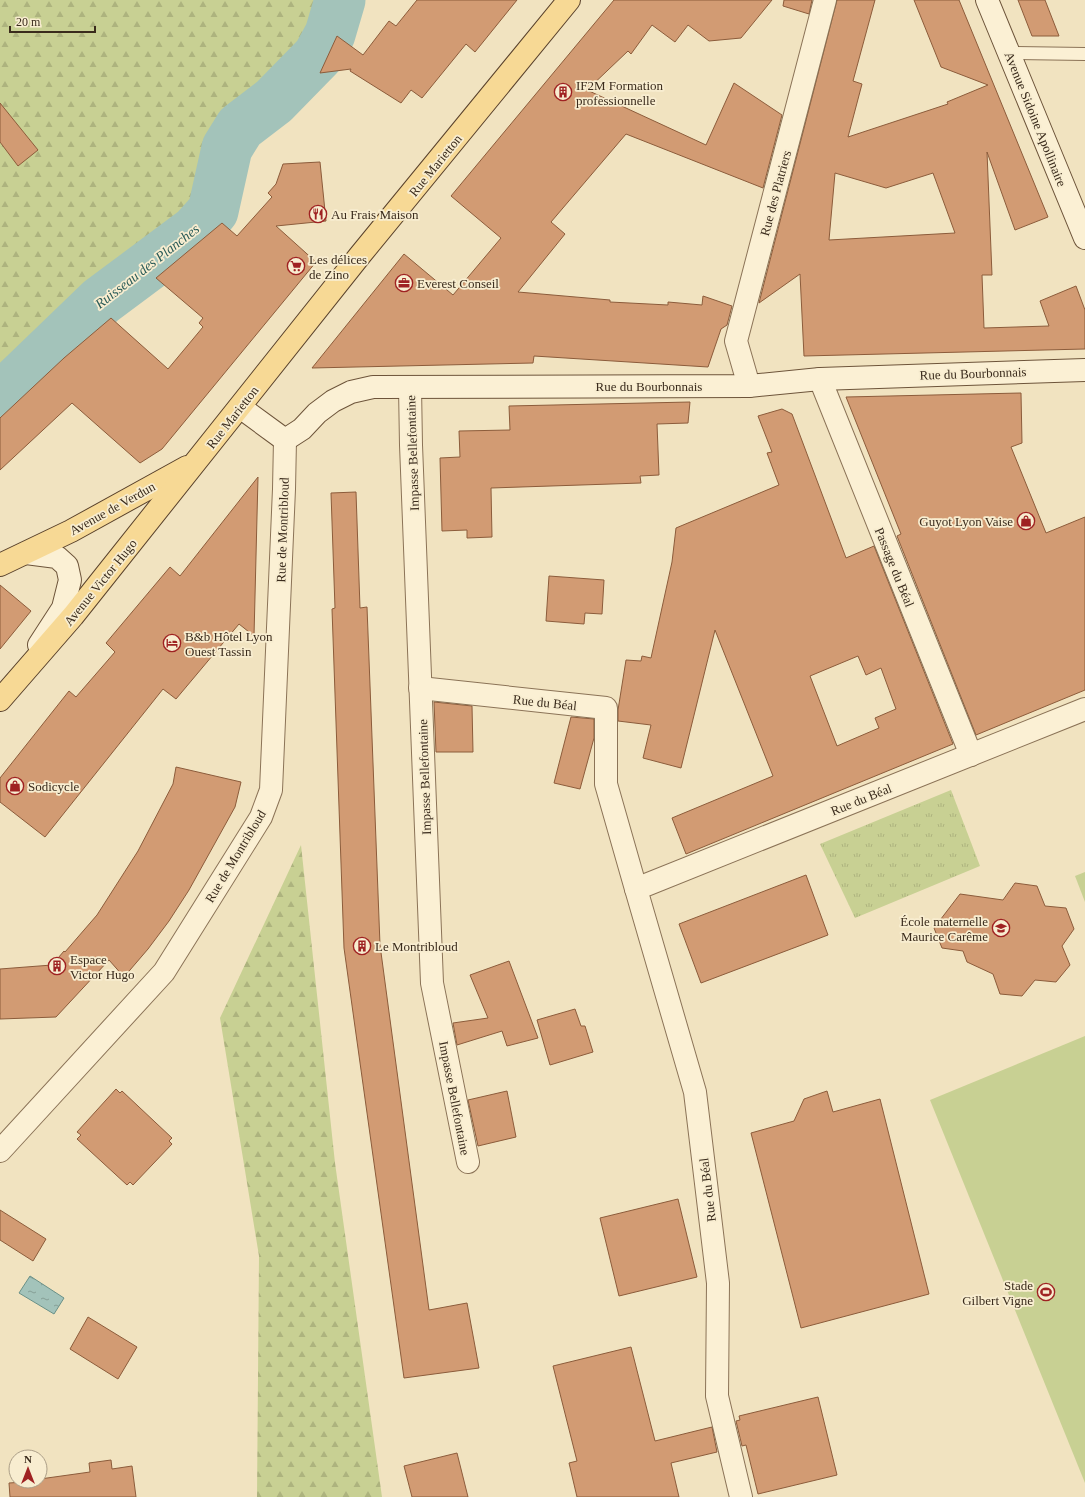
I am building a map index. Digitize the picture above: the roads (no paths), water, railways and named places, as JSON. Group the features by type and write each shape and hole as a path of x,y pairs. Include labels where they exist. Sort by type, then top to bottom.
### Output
{"main road":[{"name":"Rue Marietton","path":"197,462 361,254 568,0"},
{"name":"Avenue de Verdun","path":"0,564 71,531 197,462"},
{"name":"Avenue Victor Hugo","path":"5,695 73,616 197,462"}],"street":[{"name":"Rue des Platriers","path":"749,386 736,341 825,0"},
{"name":"Avenue Sidoine Apollinaire","path":"987,0 1085,238"},
{"name":"Rue du Bourbonnais","path":"285,440 302,430 317,412 333,401 351,392 373,387 749,386 820,379 1085,370"},
{"name":"Passage du Béal","path":"820,379 971,754"},
{"name":"Impasse Bellefontaine","path":"410,387 432,983 468,1162"},
{"path":"240,407 285,440"},
{"name":"Rue de Montribloud","path":"0,1151 164,972 261,817 271,790 285,440"},
{"path":"5,695 63,608 70,580 66,566 57,557 26,553"},
{"name":"Rue du Béal","path":"420,688 606,708 606,784 695,1092 718,1283 717,1396 741,1497"},
{"name":"Rue du Béal","path":"636,889 1085,709"}],"lane":[{"path":"1009,53 1085,54"}],"water":[{"path":"30,1276 64,1298 54,1314 19,1293"}],"waterway":[{"name":"Ruisseau des Planches","path":"0,398 101,301 195,231 213,211 227,148 240,127 274,101 318,56 330,34 340,0"}],"place":[{"name":"IF2M Formation professionnelle","path":"563,92"},
{"name":"Au Frais Maison","path":"318,214"},
{"name":"Les délices de Zino","path":"296,266"},
{"name":"Everest Conseil","path":"404,283"},
{"name":"Guyot Lyon Vaise","path":"1026,521"},
{"name":"B&b Hôtel Lyon Ouest Tassin","path":"172,643"},
{"name":"Sodicycle","path":"15,786"},
{"name":"École maternelle Maurice Carême","path":"1001,928"},
{"name":"Le Montribloud","path":"362,946"},
{"name":"Espace Victor Hugo","path":"57,966"},
{"name":"Stade Gilbert Vigne","path":"1046,1292"}]}
